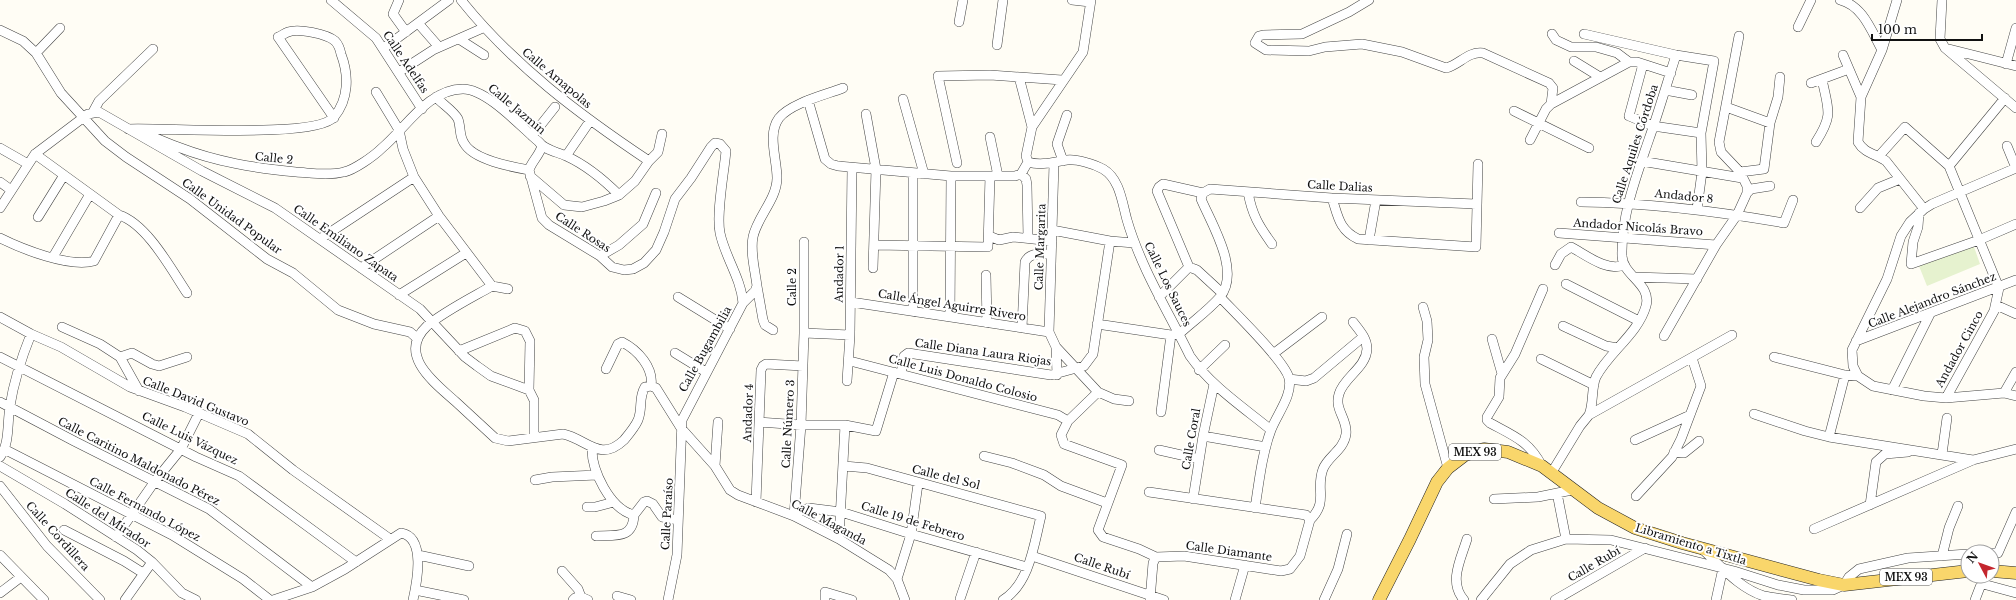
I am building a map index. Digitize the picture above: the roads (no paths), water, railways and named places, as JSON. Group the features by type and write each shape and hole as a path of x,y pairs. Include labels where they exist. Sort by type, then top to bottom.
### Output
{"main road":[{"name":"Libramiento a Tixtla","path":"1379,600 1437,482 1448,468 1465,455 1484,449 1508,452 1547,469 1572,490 1598,508 1635,528 1819,580 1844,585"},
{"name":"MEX 93","path":"1844,585 1960,572"},
{"path":"2000,572 2016,573"}],"street":[{"name":"Calle Adelfas","path":"331,0 358,21 384,48 422,109"},
{"path":"400,0 393,14 406,32"},
{"path":"384,48 449,0"},
{"name":"Calle Amapolas","path":"461,0 483,28 500,46 590,121 649,161"},
{"path":"959,22 963,0"},
{"path":"997,45 1003,0"},
{"path":"808,100 825,159 831,164 852,168 951,176 1014,176 1022,174 1028,162 1026,156 1032,127 1062,80 1083,52 1091,1 1072,0"},
{"path":"1368,0 1349,12 1302,34 1263,35 1259,36 1255,43 1266,50 1309,51 1325,47 1362,44 1402,52 1446,68 1452,67 1476,52 1492,56 1549,83 1553,88 1551,104 1530,140"},
{"path":"1798,27 1811,0"},
{"path":"1840,0 1854,2 1882,50"},
{"path":"1897,0 1882,50 1861,97 1858,142 1865,151 1879,156 1900,179 1921,211 1913,242 1911,264 1979,240 2016,224"},
{"path":"1942,0 1940,39 1945,48 2016,108"},
{"path":"418,23 439,47"},
{"path":"36,53 60,28"},
{"path":"399,72 439,47 483,28"},
{"path":"2006,64 2016,28"},
{"name":"Calle Unidad Popular","path":"0,30 23,41 36,53 61,93 105,141 126,157 190,199 267,260 293,273 338,310 374,324 410,332 418,339"},
{"path":"128,129 154,128 210,132 300,128 322,124 334,118 345,92 348,76 345,64 335,41 329,37 307,31 289,31 278,38 334,118"},
{"path":"1552,34 1556,40 1571,47 1596,47 1617,53 1629,62 1643,64 1670,73"},
{"path":"1584,34 1676,55 1714,61 1701,133 1702,172 1697,209"},
{"path":"1664,336 1716,245 1737,215 1747,192 1741,175 1721,152 1719,147 1739,36"},
{"path":"458,39 484,55"},
{"path":"1945,48 2016,66"},
{"path":"0,208 35,154 93,112 99,101 153,49"},
{"name":"Calle Aquiles Córdoba","path":"1624,265 1622,257 1629,203 1676,55"},
{"path":"1843,55 1861,97"},
{"path":"1574,61 1600,77"},
{"path":"1551,104 1629,62"},
{"path":"1643,64 1629,116 1653,126 1701,133"},
{"path":"1811,83 1849,69"},
{"path":"957,163 938,76 990,75 1062,80"},
{"path":"1019,77 1032,127"},
{"path":"1642,161 1702,172 1741,175 1764,168 1770,123 1778,97 1780,77"},
{"path":"1816,142 1827,125 1829,116 1822,79"},
{"path":"773,330 766,325 763,320 752,250 753,237 771,199 777,179 774,133 778,119 783,114 808,100 843,88"},
{"name":"Calle Jazmín","path":"399,130 436,97 454,90 465,89 476,92 495,104 542,146 566,156 593,172 619,195"},
{"path":"1665,90 1692,94"},
{"path":"376,92 399,130 402,149 414,177 439,216 492,286 508,289"},
{"path":"436,97 458,120 460,136 464,145 471,152 530,173 564,205 570,206 582,207 619,195 635,181 649,161 658,152 662,134"},
{"path":"1949,166 2005,98"},
{"path":"903,99 924,174"},
{"path":"532,136 555,107"},
{"path":"1726,107 1770,123"},
{"path":"1514,111 1589,148"},
{"name":"Calle Emiliano Zapata","path":"93,112 99,112 202,171 275,208 420,309 459,351 491,376 529,390"},
{"path":"866,114 876,169 875,245 873,268"},
{"name":"Calle Margarita","path":"1049,332 1052,230 1058,162 1057,144 1067,115"},
{"path":"566,156 590,121"},
{"path":"1879,156 1905,127 1949,166 1999,288"},
{"name":"Calle 2","path":"139,128 152,137 205,158 254,168 328,174 346,172 366,160 383,148 399,130"},
{"path":"875,245 988,247 994,176 990,137"},
{"name":"Calle Bugambilia","path":"656,250 664,232 675,199 691,178 711,147 715,143 720,144 726,151 718,219 720,234 742,292 743,302 730,329 686,409 681,428"},
{"path":"530,173 531,164 540,153 542,146"},
{"path":"1858,376 1853,366 1852,350 1887,279 1901,236 1921,211 1958,191 2016,168 2007,146"},
{"path":"0,148 28,164"},
{"path":"35,154 119,215 133,222 164,258 187,293"},
{"name":"Calle Los Sauces","path":"1028,162 1035,164 1078,161 1102,169 1110,175 1118,186 1134,243 1175,334 1199,370 1271,430"},
{"path":"1332,198 1342,226 1348,234 1358,239 1476,247 1478,164"},
{"name":"Andador 1","path":"847,381 850,361 852,168"},
{"name":"Calle Rosas","path":"530,173 542,218 557,231 600,256 612,267 624,270 633,269 644,263 656,250"},
{"path":"913,174 913,312"},
{"path":"1022,174 1028,186 1028,238"},
{"path":"38,217 64,175"},
{"path":"950,317 951,176"},
{"path":"320,239 414,177"},
{"path":"1860,208 1878,188 1900,179"},
{"path":"0,182 11,190"},
{"path":"1161,412 1175,334 1221,295 1226,286 1228,262 1201,199 1203,193 1163,184 1157,191 1189,267 1197,270 1221,295 1273,354 1285,370 1289,379 1289,390 1271,430 1266,447 1255,508"},
{"path":"1747,192 1751,189 1770,186"},
{"name":"Calle Dalias","path":"1203,193 1210,189 1332,198 1476,204"},
{"path":"1248,192 1250,208 1255,221 1272,244"},
{"path":"600,256 619,245 643,224 656,193"},
{"path":"53,257 90,194"},
{"path":"1370,240 1376,200"},
{"name":"Andador 8","path":"1581,202 1629,203 1697,209 1784,223 1793,200"},
{"path":"0,238 30,252 77,262 94,261 119,215"},
{"path":"361,268 439,216"},
{"path":"1052,230 1110,241 1134,243"},
{"name":"Andador Nicolás Bravo","path":"1558,233 1624,240 1716,245"},
{"path":"989,236 999,240 1013,237 1052,241"},
{"path":"1110,241 1097,324 1175,334"},
{"name":"Calle 2","path":"804,242 804,333"},
{"path":"1543,289 1515,354 1500,378 1499,397 1487,417 1488,420 1527,444 1547,469 1589,415 1593,406 1594,384 1602,367 1639,320 1646,305 1647,296 1644,289 1624,265 1618,267 1605,265 1571,247 1561,254 1555,265"},
{"path":"399,295 466,253"},
{"path":"1022,328 1025,262 1028,257 1033,255 1051,254"},
{"path":"1159,298 1189,267"},
{"path":"986,275 987,323"},
{"path":"1634,277 1697,279"},
{"name":"Calle Alejandro Sánchez","path":"1856,341 1999,288 2016,280"},
{"path":"1566,284 1639,320"},
{"path":"492,286 427,326 418,339 417,358 427,375 494,438 508,441 563,434 571,436 592,447 604,451 610,450 632,431 639,419 641,394 645,387 651,386 656,388 681,428"},
{"path":"743,302 755,291 757,286"},
{"name":"Andador Cinco","path":"1946,398 1980,338 1996,305 1999,288"},
{"path":"678,297 730,329"},
{"name":"Calle Ángel Aguirre Rivero","path":"851,302 1049,332"},
{"path":"1996,305 2016,314"},
{"path":"1423,307 1427,321 1428,340 1424,357 1425,384 1448,468"},
{"path":"1892,390 1930,314"},
{"name":"Calle David Gustavo","path":"0,317 31,334 61,347 139,391 199,413 248,434 293,470 390,539"},
{"path":"1273,354 1322,318"},
{"path":"1149,492 1306,515 1310,520 1318,512 1321,501 1323,470 1340,448 1346,436 1347,424 1339,411 1337,401 1340,390 1364,361 1367,350 1366,342 1353,322"},
{"name":"Calle Diana Laura Riojas","path":"845,425 876,431 897,372 904,356 908,353 1057,375 1076,367 1084,366 1090,361 1093,354 1097,324"},
{"path":"1563,326 1606,346 1618,348"},
{"path":"62,327 100,344 120,358 139,391"},
{"path":"459,351 515,328 525,331 530,341 529,390 534,400 534,437"},
{"path":"1049,332 1056,347 1098,392 1114,399 1129,400"},
{"path":"804,333 850,335"},
{"name":"Calle Número 3","path":"794,516 801,425 804,333"},
{"path":"2,453 6,444 9,407 18,366 31,334"},
{"path":"1589,415 1732,336"},
{"path":"1289,379 1306,381 1314,378 1363,337"},
{"path":"1492,339 1502,374"},
{"path":"606,369 618,344 622,342 647,363 652,377 651,386"},
{"path":"1199,370 1225,345"},
{"path":"1056,347 1057,375"},
{"path":"120,358 132,353 152,364 160,366 187,357"},
{"path":"675,353 706,372"},
{"name":"Calle Luis Vázquez","path":"0,357 181,449 239,476 356,562"},
{"path":"1774,357 1845,375 1858,376 1873,386 1892,390 1946,398 2004,392 2016,396"},
{"path":"1636,496 1674,452 1690,415 1701,386 1692,358"},
{"path":"1541,359 1594,384"},
{"name":"Calle Luis Donaldo Colosio","path":"850,361 1058,415 1068,421"},
{"name":"Andador 4","path":"756,502 763,366 766,364 803,366"},
{"path":"2004,392 2016,372"},
{"path":"1830,437 1845,375"},
{"name":"Calle Coral","path":"1193,499 1202,436 1214,384"},
{"path":"1098,392 1068,421 1061,435 1064,444 1122,465 1098,530 1099,533 1156,557 1150,598"},
{"name":"Calle Caritino Maldonado Pérez","path":"0,402 221,516 312,586"},
{"path":"116,537 155,481 181,449 199,413"},
{"path":"1754,414 1805,431 1830,437 1919,450 1973,460"},
{"path":"1635,440 1690,415"},
{"path":"1942,454 1947,418"},
{"path":"715,466 718,422"},
{"path":"760,422 801,425 845,425 839,539"},
{"name":"Calle Maganda","path":"681,428 715,466 730,490 738,496 794,516 839,539 889,570 897,579 906,600"},
{"name":"Calle Paraíso","path":"668,600 677,554 681,428"},
{"path":"1202,436 1266,447"},
{"path":"1674,452 1684,454 1699,441"},
{"path":"592,447 592,456 597,475 614,502 634,515"},
{"path":"1814,529 1973,460 2016,449"},
{"path":"1159,450 1199,459"},
{"path":"1870,504 1876,462 1879,457 1884,454 1919,450"},
{"name":"Calle Fernando López","path":"2,453 132,514 243,578 270,600"},
{"path":"984,456 1038,473 1061,486 1107,503"},
{"name":"Calle del Mirador","path":"0,466 116,537 152,562 182,593 196,600"},
{"name":"Calle del Sol","path":"844,466 867,468 918,484 968,495 1041,516 1032,556"},
{"path":"535,480 552,477 597,475"},
{"path":"897,579 910,534 918,484"},
{"name":"Calle Cordillera","path":"0,486 47,546 100,600"},
{"path":"1494,499 1538,497 1572,490"},
{"path":"1557,493 1566,539"},
{"path":"596,536 621,535 630,531 634,523 634,515 644,502 647,501 653,504 662,517 678,520"},
{"path":"587,508 595,508 614,502"},
{"path":"1942,556 1949,528 1958,506"},
{"name":"Calle 19 de Febrero","path":"794,516 800,511 809,508 841,512 910,534 1027,567"},
{"path":"2000,544 2016,514"},
{"name":"Calle Diamante","path":"1156,557 1184,556 1281,571 1290,569 1300,556 1310,520"},
{"path":"64,530 124,561 143,573"},
{"path":"273,600 312,586 356,562 401,533 407,534 412,538 418,555 416,590 413,600"},
{"path":"1324,600 1338,569 1347,534"},
{"path":"1464,600 1456,588 1456,578 1467,539"},
{"name":"MEX 93","path":"1481,600 1510,564 1531,550 1566,539 1611,540 1723,568 1778,586 1804,590 1833,590 1844,585"},
{"name":"Calle Rubí","path":"1555,600 1645,548"},
{"path":"1702,548 1744,586 1766,598 1792,600"},
{"path":"960,598 976,552"},
{"path":"0,555 44,600"},
{"path":"418,555 469,566"},
{"path":"1844,585 1859,569 1908,558 1960,555"},
{"path":"1003,600 1017,588 1032,556"},
{"name":"Calle Rubí","path":"1032,556 1150,598 1164,600"},
{"path":"125,600 152,562"},
{"path":"1235,600 1245,565"},
{"path":"1716,600 1723,568"},
{"path":"562,571 578,589 579,599"},
{"path":"0,593 21,577"},
{"path":"1975,600 1981,584"},
{"path":"1992,584 2016,593"},
{"path":"416,590 464,600"},
{"path":"825,600 825,592 852,600"},
{"path":"617,596 631,600"}]}
